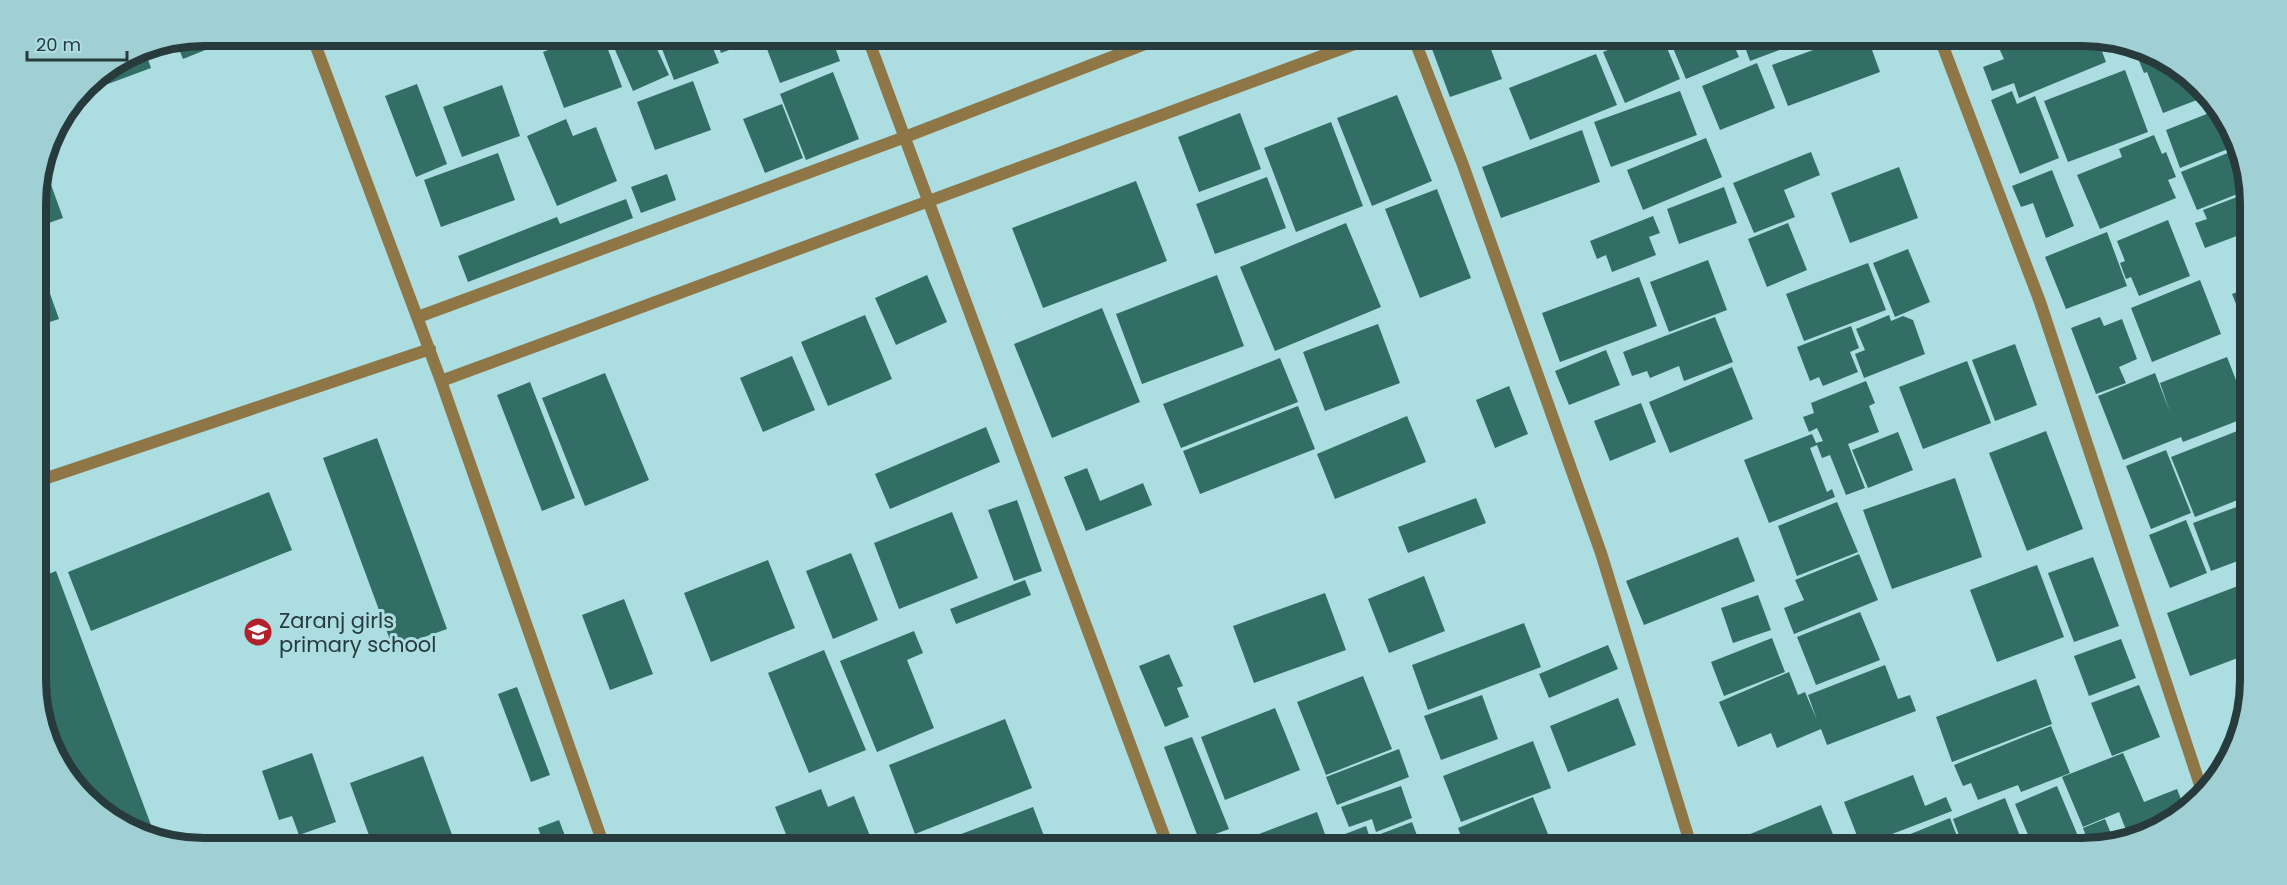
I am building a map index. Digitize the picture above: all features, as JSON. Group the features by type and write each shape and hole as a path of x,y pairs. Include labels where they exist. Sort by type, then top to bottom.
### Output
{"street":[{"path":"316,47 430,349 601,838"},
{"path":"871,47 1165,838"},
{"path":"418,317 905,137 1138,47"},
{"path":"441,381 1346,47"},
{"path":"1417,47 1463,165 1601,553 1689,838"},
{"path":"1943,47 2040,302 2200,785"},
{"path":"47,479 430,349"}],"building":[{"path":"213,47 183,59 179,49"},
{"path":"556,47 607,47 622,87 564,108 543,52"},
{"path":"614,47 656,47 669,75 633,91"},
{"path":"661,47 712,47 719,63 674,80"},
{"path":"719,47 737,47 721,53"},
{"path":"772,47 835,47 840,61 780,83 767,49"},
{"path":"1437,47 1490,47 1502,79 1450,97 1432,49"},
{"path":"1615,47 1667,47 1680,79 1625,103 1603,52"},
{"path":"1673,47 1735,47 1739,57 1686,79"},
{"path":"1745,47 1788,47 1750,61"},
{"path":"1822,47 1871,47 1880,72 1788,106 1772,65"},
{"path":"1998,47 2082,47 2101,48 2106,62 2019,98 2014,83 1992,91 1983,67 2004,59"},
{"path":"1596,54 1617,105 1530,140 1509,88"},
{"path":"2137,57 2170,73 2200,99 2163,113 2147,72 2144,73"},
{"path":"147,58 151,68 98,88 117,73"},
{"path":"1757,63 1775,108 1720,130 1702,86"},
{"path":"2125,70 2148,132 2068,162 2044,101"},
{"path":"833,72 859,139 806,160 780,94"},
{"path":"693,81 711,130 655,150 637,102"},
{"path":"417,84 447,164 416,177 385,96"},
{"path":"502,85 520,136 462,157 443,107"},
{"path":"1680,91 1697,135 1611,167 1594,122"},
{"path":"2012,91 2017,104 2035,96 2059,158 2020,174 1991,100"},
{"path":"1397,95 1432,181 1372,206 1337,118"},
{"path":"782,104 803,158 765,173 743,119"},
{"path":"1240,113 1261,169 1199,192 1178,137"},
{"path":"2211,113 2230,148 2180,168 2166,130"},
{"path":"566,119 573,136 596,127 617,181 557,206 527,136"},
{"path":"1331,122 1363,206 1296,232 1264,148"},
{"path":"1582,130 1600,182 1501,218 1482,167"},
{"path":"2154,135 2162,154 2166,152 2176,177 2168,180 2176,198 2100,229 2077,175 2122,157 2119,149"},
{"path":"1706,138 1722,177 1643,210 1627,170"},
{"path":"1811,152 1820,175 1784,190 1795,217 1754,233 1733,183"},
{"path":"2231,152 2239,193 2197,210 2181,172"},
{"path":"498,153 515,200 441,227 424,180"},
{"path":"1899,167 1918,218 1850,243 1831,193"},
{"path":"2052,170 2074,226 2046,238 2033,203 2021,207 2012,186"},
{"path":"667,174 676,200 641,213 631,187"},
{"path":"1267,177 1286,228 1215,254 1196,204"},
{"path":"49,180 63,218 47,224"},
{"path":"1136,181 1167,261 1043,308 1012,228"},
{"path":"1724,187 1737,223 1679,244 1667,209"},
{"path":"1437,189 1471,278 1420,298 1385,209"},
{"path":"2240,196 2240,235 2205,248 2195,223 2207,219 2203,210"},
{"path":"626,199 633,218 468,282 458,256 557,217 560,224"},
{"path":"1653,216 1660,233 1649,237 1656,255 1612,272 1606,255 1597,259 1590,241"},
{"path":"2168,220 2190,276 2139,296 2131,277 2126,279 2120,263 2125,261 2117,241"},
{"path":"1346,223 1381,307 1275,351 1240,267"},
{"path":"1788,223 1807,270 1767,287 1748,239"},
{"path":"2107,232 2127,286 2066,309 2045,257"},
{"path":"1908,249 1930,302 1895,317 1873,263"},
{"path":"1708,260 1727,310 1669,332 1650,282"},
{"path":"1868,263 1886,310 1804,341 1786,294"},
{"path":"927,275 947,322 896,345 875,298"},
{"path":"1217,275 1244,346 1142,384 1116,314"},
{"path":"1639,277 1657,326 1560,362 1542,313"},
{"path":"2200,280 2221,334 2152,362 2131,308"},
{"path":"47,285 59,319 47,323"},
{"path":"2240,291 2240,314 2232,294"},
{"path":"1102,308 1140,402 1052,438 1014,344"},
{"path":"865,315 892,379 828,406 801,342"},
{"path":"1889,315 1891,321 1903,316 1913,320 1925,354 1864,378 1855,354 1865,350 1856,329"},
{"path":"1715,317 1733,362 1684,381 1679,366 1650,378 1647,371 1632,376 1623,352"},
{"path":"2100,317 2104,326 2122,319 2137,359 2119,367 2126,383 2096,394 2071,328"},
{"path":"1378,324 1400,383 1325,411 1303,352"},
{"path":"1851,326 1859,348 1850,352 1858,372 1823,386 1819,377 1810,381 1797,347"},
{"path":"2015,344 2037,405 1995,421 1972,360"},
{"path":"1606,350 1620,385 1569,405 1555,371"},
{"path":"792,356 815,410 763,432 740,378"},
{"path":"2227,357 2240,390 2240,420 2183,442 2181,437 2123,460 2098,396 2155,373 2170,412 2160,383"},
{"path":"1280,358 1298,402 1181,448 1163,404"},
{"path":"1967,361 1991,423 1923,449 1899,387"},
{"path":"1732,367 1753,419 1670,453 1649,402"},
{"path":"605,373 649,480 585,506 542,398"},
{"path":"1866,381 1875,403 1869,406 1879,432 1848,444 1865,488 1846,495 1830,455 1822,458 1817,445 1810,448 1827,492 1832,489 1835,497 1769,523 1744,460 1812,434 1816,443 1823,441 1817,428 1809,432 1803,417 1814,413 1811,403"},
{"path":"530,382 575,498 542,511 497,395"},
{"path":"1509,386 1528,434 1495,448 1476,400"},
{"path":"1641,403 1656,442 1610,461 1594,421"},
{"path":"1298,406 1315,449 1200,494 1183,451"},
{"path":"1407,416 1426,462 1335,499 1317,454"},
{"path":"986,427 1000,462 890,509 875,474"},
{"path":"2240,430 2240,499 2195,517 2171,457"},
{"path":"2046,431 2083,529 2027,551 1989,453"},
{"path":"1898,432 1913,470 1868,488 1852,450"},
{"path":"377,438 447,629 393,648 323,458"},
{"path":"2166,450 2191,513 2151,529 2126,466"},
{"path":"1087,468 1100,501 1143,483 1152,505 1086,531 1064,477"},
{"path":"1955,478 1982,557 1892,589 1863,510"},
{"path":"269,492 292,550 91,631 68,572"},
{"path":"1476,498 1486,523 1408,553 1398,527"},
{"path":"1017,500 1042,571 1014,581 988,510"},
{"path":"1837,502 1858,552 1797,576 1778,526"},
{"path":"2240,506 2240,560 2211,571 2193,523"},
{"path":"952,512 978,578 899,609 874,543"},
{"path":"2186,520 2207,573 2170,588 2149,535"},
{"path":"1738,537 1755,581 1644,625 1626,581"},
{"path":"851,553 878,620 833,639 806,571"},
{"path":"1859,554 1878,600 1794,634 1784,608 1804,600 1795,580"},
{"path":"2093,557 2119,626 2074,642 2048,573"},
{"path":"768,560 795,628 711,662 684,593"},
{"path":"2037,565 2064,637 1997,662 1970,590"},
{"path":"56,571 153,829 117,812 86,785 73,768 55,731 48,701 47,574"},
{"path":"1424,576 1445,631 1389,653 1368,599"},
{"path":"1025,580 1031,595 956,624 950,609"},
{"path":"2240,585 2240,657 2190,676 2167,613"},
{"path":"1325,593 1346,650 1254,683 1233,626"},
{"path":"1758,595 1771,630 1733,643 1721,608"},
{"path":"624,599 653,674 610,690 582,615"},
{"path":"1860,612 1880,660 1816,685 1797,637"},
{"path":"1524,623 1541,667 1428,710 1412,665"},
{"path":"914,631 923,653 907,660 934,728 877,752 840,661"},
{"path":"1772,638 1785,672 1724,696 1711,662"},
{"path":"2121,639 2136,678 2089,696 2074,656"},
{"path":"1608,645 1618,669 1549,698 1539,674"},
{"path":"824,650 866,750 809,773 768,673"},
{"path":"1169,654 1183,686 1177,688 1189,717 1165,727 1139,666"},
{"path":"1885,665 1898,699 1910,695 1916,711 1827,745 1821,729 1777,748 1771,733 1738,747 1719,702 1789,672 1798,695 1805,692 1817,720 1808,695"},
{"path":"1363,676 1392,749 1326,775 1297,702"},
{"path":"2036,679 2052,724 1952,762 1936,717"},
{"path":"2139,685 2160,737 2112,756 2091,703"},
{"path":"517,687 550,775 531,782 498,694"},
{"path":"1482,695 1498,739 1441,760 1424,716"},
{"path":"1618,698 1636,745 1568,772 1550,726"},
{"path":"1275,708 1300,770 1225,800 1201,737"},
{"path":"1005,719 1032,788 915,834 889,765"},
{"path":"2051,726 2070,773 2021,792 2018,785 1978,800 1971,783 1963,786 1954,765"},
{"path":"1192,737 1229,829 1198,838 1164,747"},
{"path":"1533,741 1551,788 1461,822 1443,776"},
{"path":"1399,749 1409,777 1337,805 1326,777"},
{"path":"312,753 336,822 299,835 292,816 279,820 262,771"},
{"path":"2123,753 2144,802 2177,789 2182,803 2161,817 2127,832 2119,812 2083,827 2062,777"},
{"path":"423,756 453,838 370,838 350,783"},
{"path":"1913,775 1925,806 1946,797 1952,811 1882,838 1858,838 1844,802"},
{"path":"1401,786 1412,818 1376,832 1372,819 1349,827 1341,807"},
{"path":"2057,786 2079,838 2029,838 2015,804"},
{"path":"821,789 828,807 854,796 871,838 788,838 775,807"},
{"path":"1533,797 1550,838 1462,838 1458,828"},
{"path":"2005,798 2021,838 1960,838 1953,819"},
{"path":"1821,805 1834,838 1741,838"},
{"path":"1033,807 1045,838 950,838"},
{"path":"1317,812 1326,837 1324,838 1249,838"},
{"path":"1950,818 1958,838 1909,838 1908,835"},
{"path":"2105,819 2112,835 2087,838 2083,828"},
{"path":"559,820 566,838 542,838 538,828"},
{"path":"1412,822 1418,838 1370,838"},
{"path":"1366,826 1370,838 1347,838 1345,834"}],"place":[{"name":"Zaranj girls primary school","path":"258,632"}]}
